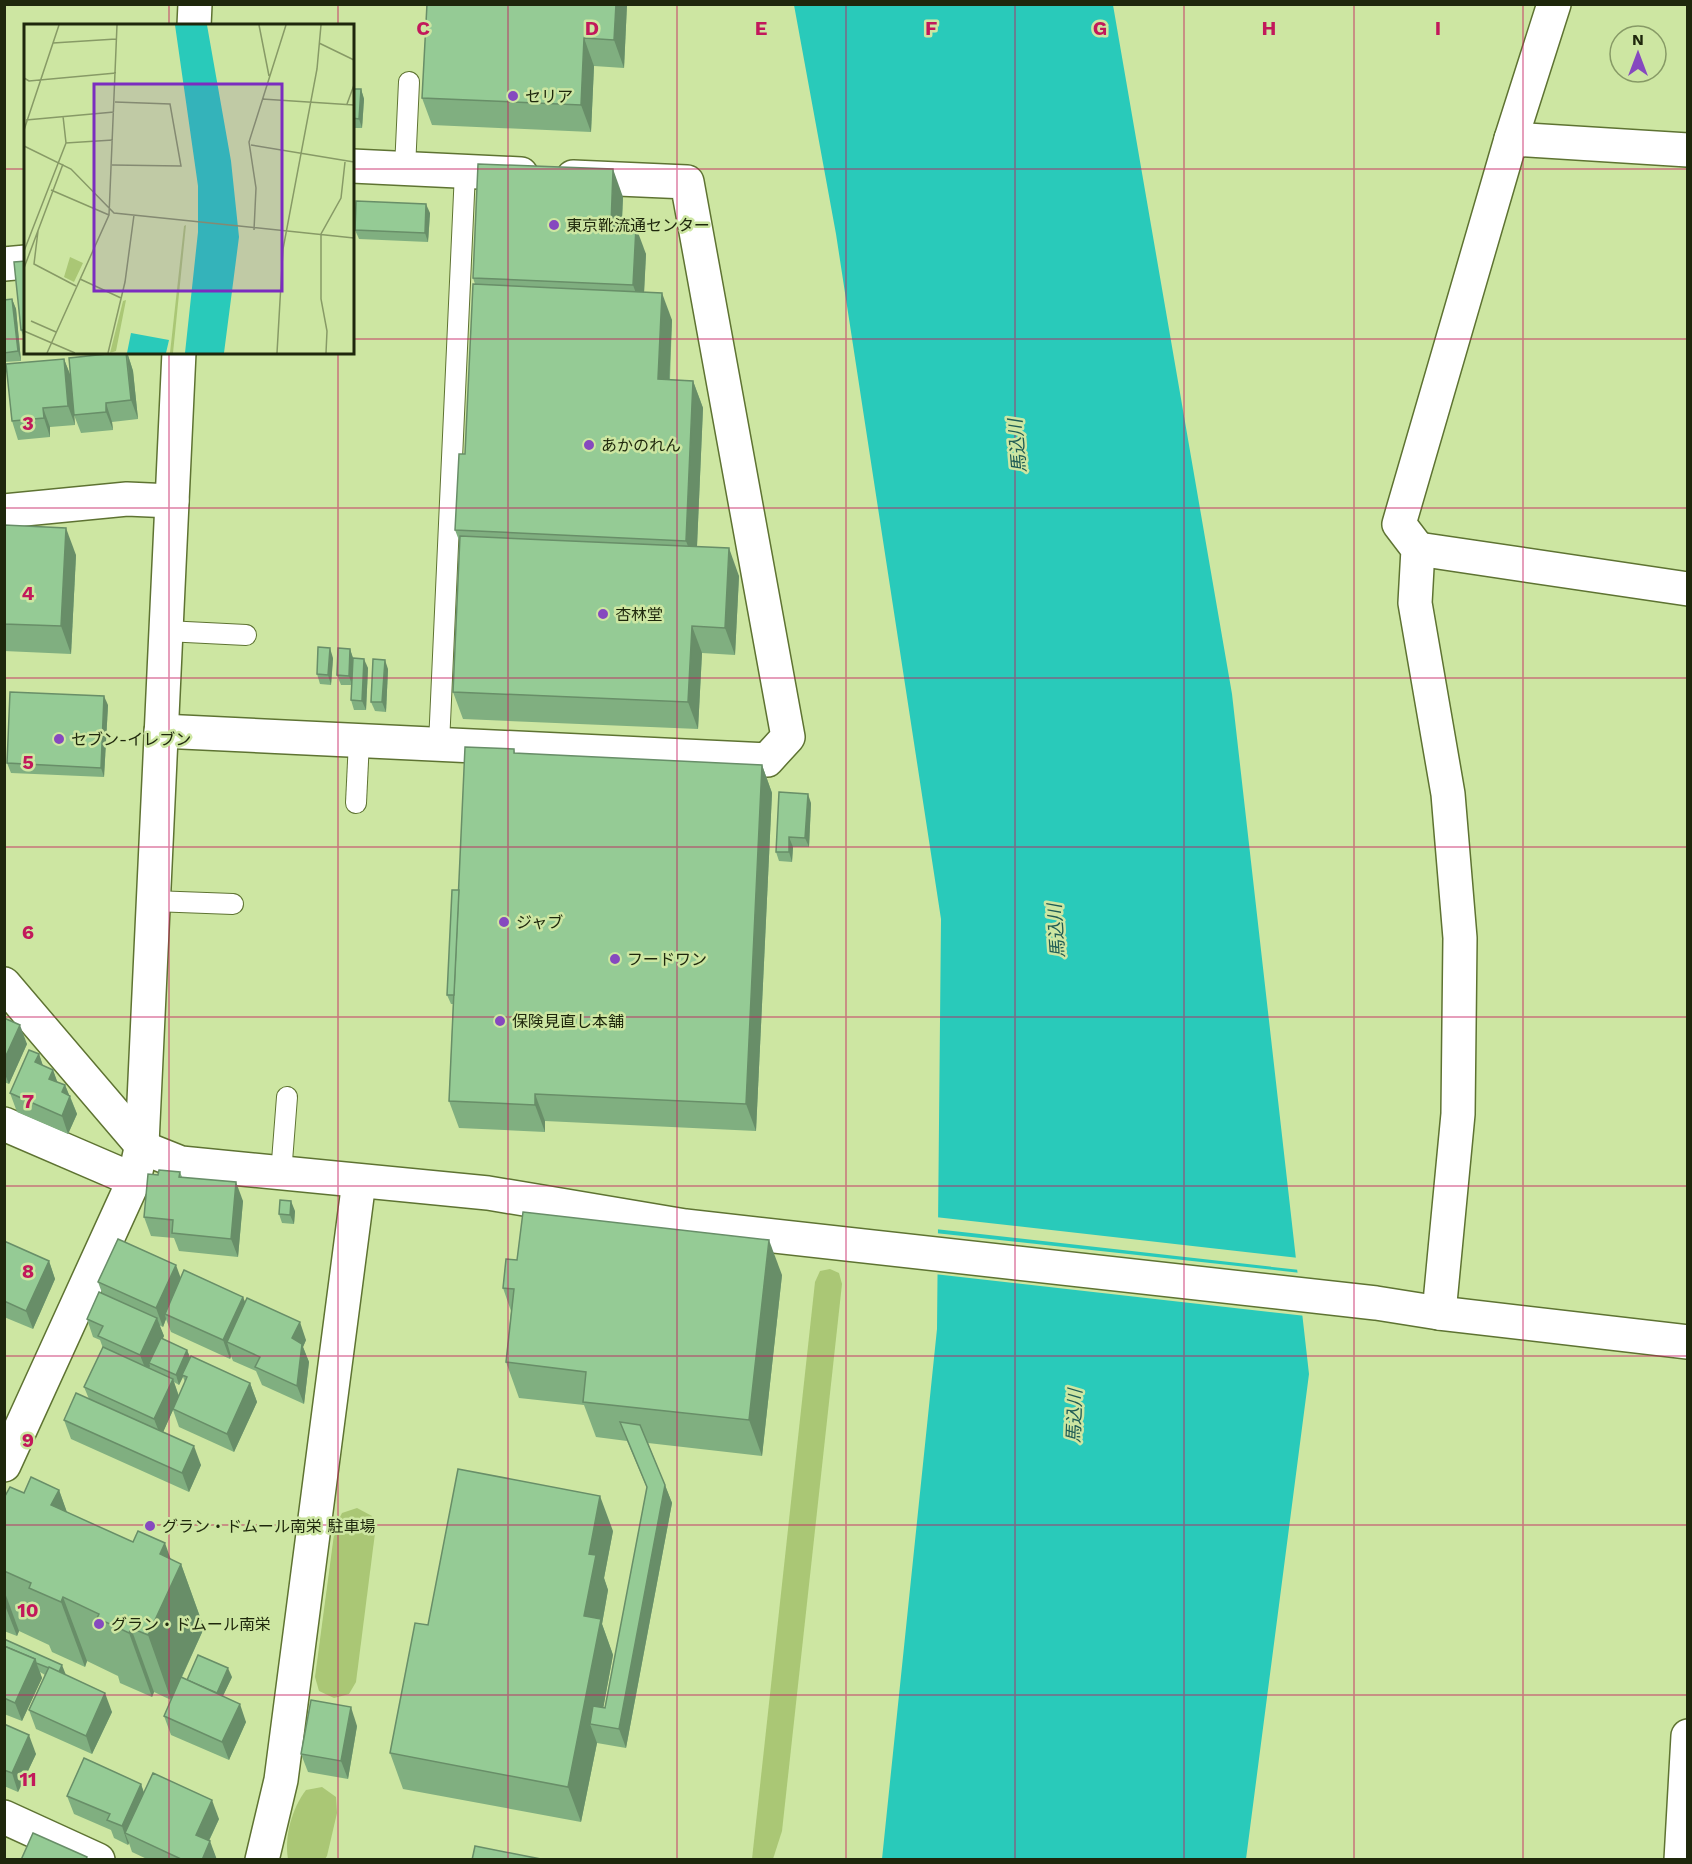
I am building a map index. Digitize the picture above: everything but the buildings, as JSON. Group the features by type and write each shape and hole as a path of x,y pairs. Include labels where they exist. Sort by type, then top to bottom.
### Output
{"street":[{"path":"194,24 195,4"},
{"path":"1439,1313 1458,1114 1460,938 1448,794 1415,603 1418,549 1399,524 1511,139 1554,4"},
{"path":"1511,139 1688,150"},
{"path":"161,731 768,760 788,737 687,182 354,166"},
{"path":"4,264 24,262"},
{"path":"4,1465 134,1180 142,1144 179,354"},
{"path":"4,511 127,499 172,501"},
{"path":"1418,549 1688,589"},
{"path":"4,984 126,1129 142,1144 158,1154 181,1163 488,1193 685,1226 1376,1303 1439,1313 1688,1342"},
{"path":"4,1124 134,1180"},
{"path":"262,1860 281,1780 358,1181"},
{"path":"1681,1860 1688,1737"},
{"path":"4,1817 98,1860"}],"lane":[{"path":"405,168 409,82"},
{"path":"439,744 465,172"},
{"path":"166,631 246,635"},
{"path":"356,803 359,741"},
{"path":"153,901 233,904"},
{"path":"281,1174 287,1096"}],"green space":[{"path":"830,1269 839,1273 842,1284 782,1831 773,1859 752,1859 815,1282 820,1271"},
{"path":"357,1508 372,1516 375,1533 356,1682 349,1694 334,1698 319,1691 315,1677 335,1527 342,1513"},
{"path":"322,1787 336,1797 337,1813 327,1856 325,1859 288,1859 288,1832 297,1805 306,1790"}],"water":[{"name":"馬込川","path":"794,5 1113,5 1232,694 1309,1374 1246,1859 882,1859 937,1329 941,919 836,234"}],"pier":[{"path":"935,1217 1299,1258 1300,1270 935,1229"},
{"path":"935,1233 1301,1273 1306,1316 934,1274"}],"place":[{"name":"セリア","path":"513,96"},
{"name":"東京靴流通センター","path":"554,225"},
{"name":"あかのれん","path":"589,445"},
{"name":"杏林堂","path":"603,614"},
{"name":"セブン-イレブン","path":"59,739"},
{"name":"ジャブ","path":"504,922"},
{"name":"フードワン","path":"615,959"},
{"name":"保険見直し本舗","path":"500,1021"},
{"name":"グラン・ドムール南栄 駐車場","path":"150,1526"},
{"name":"グラン・ドムール南栄","path":"99,1624"}]}
